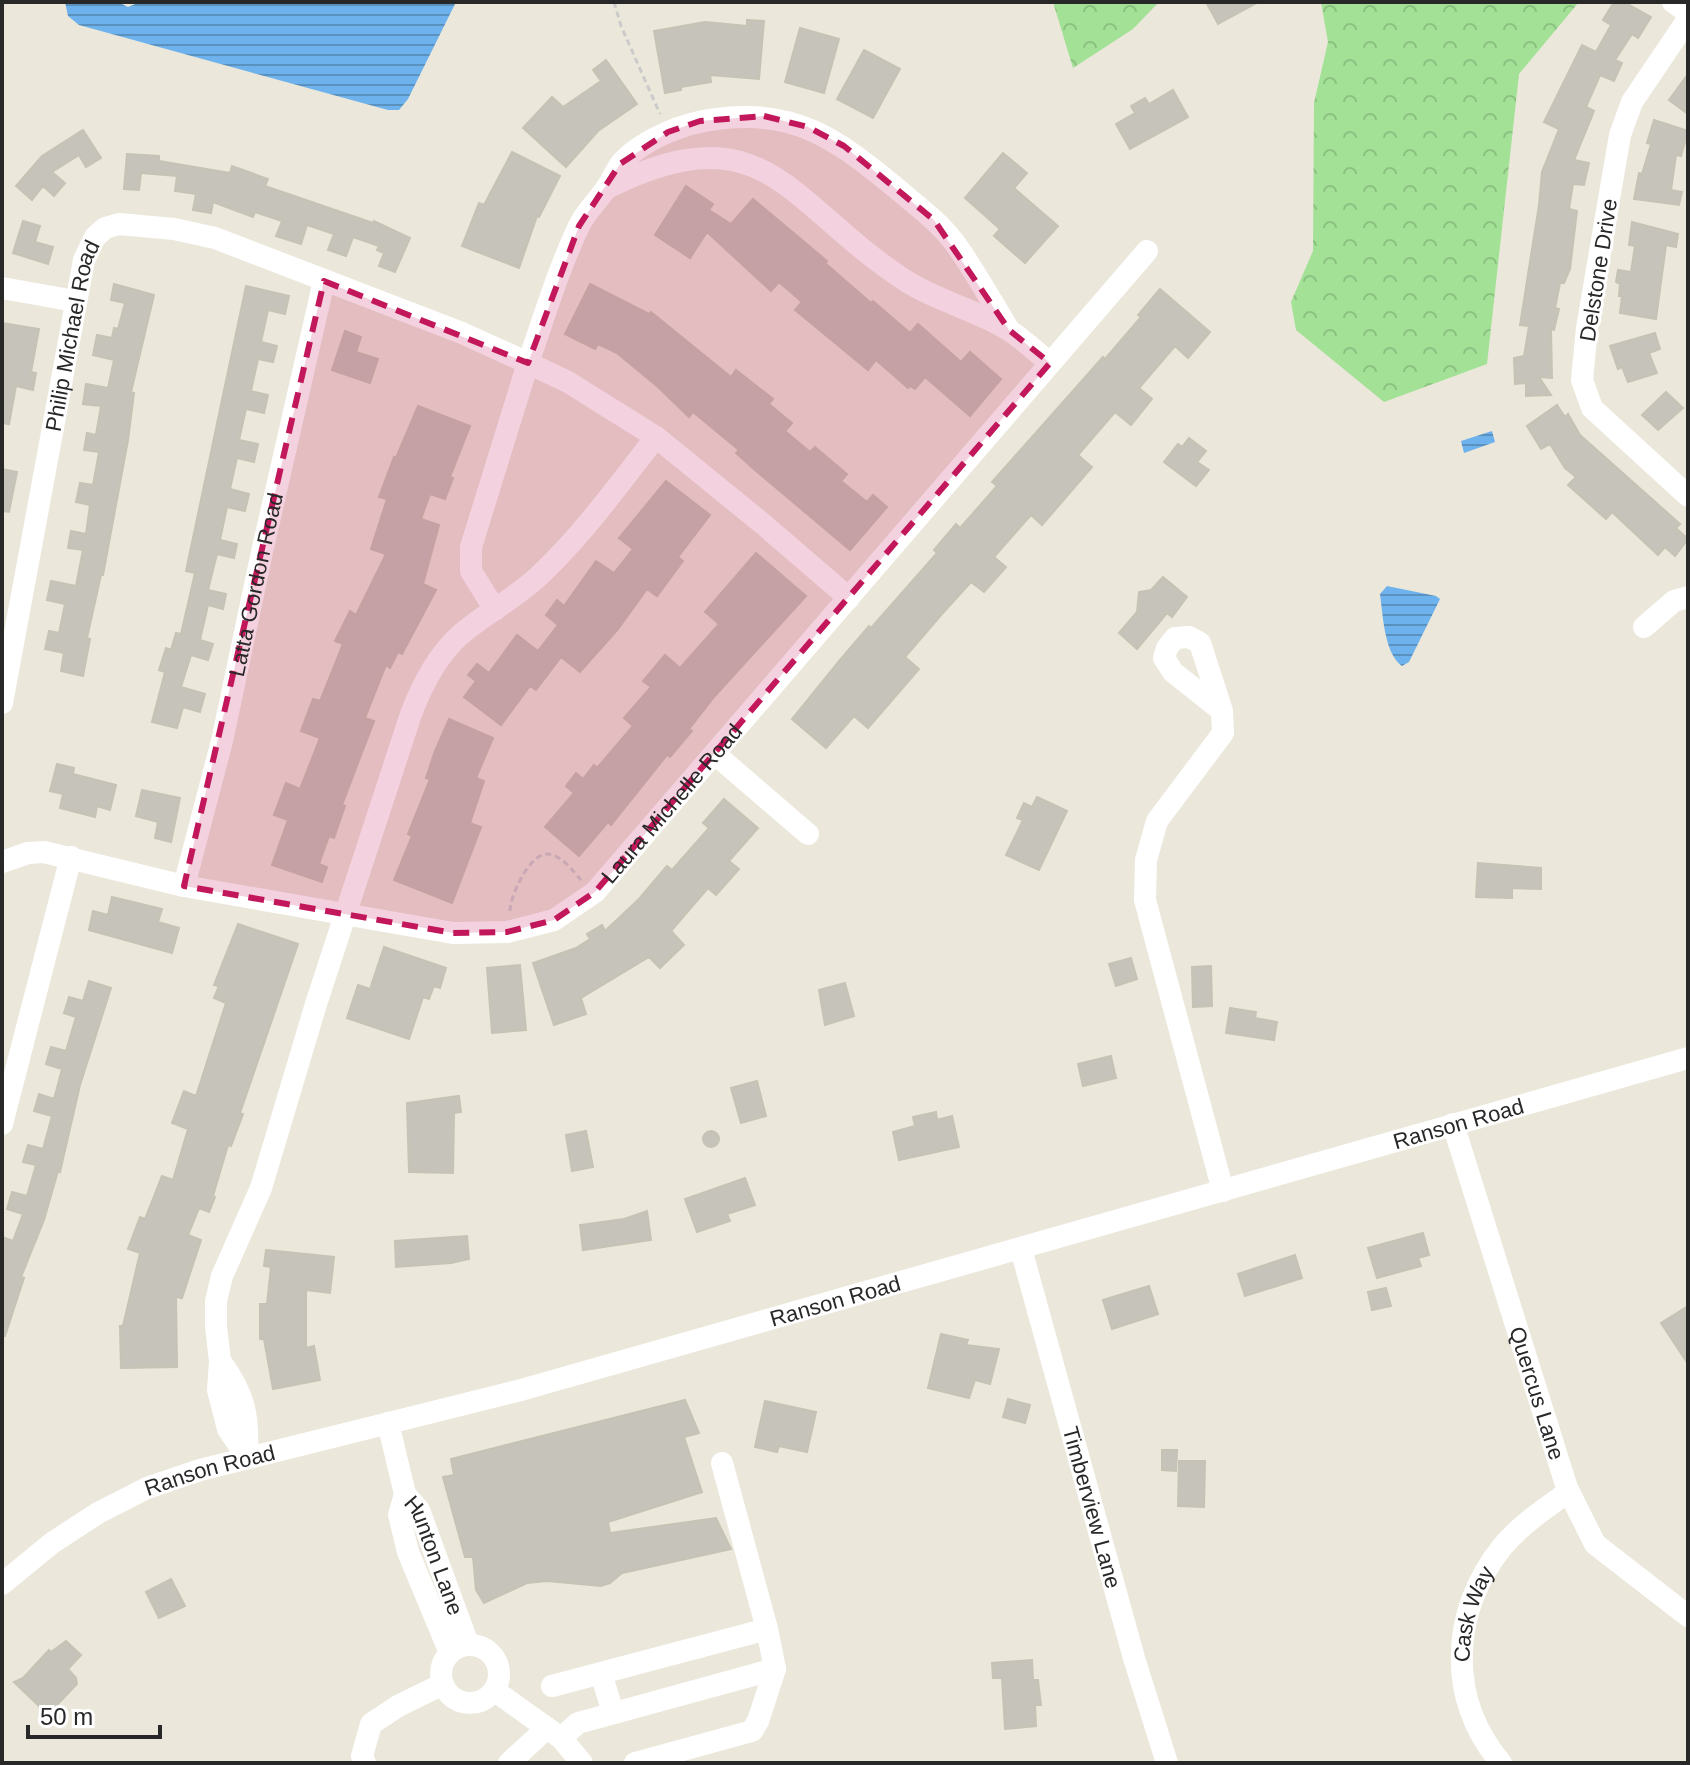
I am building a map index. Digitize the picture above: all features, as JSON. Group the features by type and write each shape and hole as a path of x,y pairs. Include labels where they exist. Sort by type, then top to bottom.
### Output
{"street":[{"path":"1673,2 1688,16"},
{"name":"Delstone Drive","path":"1688,16 1632,102 1620,135 1587,328 1582,380 1592,408 1688,496"},
{"path":"495,610 471,571 471,547 528,363 579,226 591,205 607,188 620,164 668,132 700,121 740,115 787,121 822,133 862,159 934,220 954,242 1009,330"},
{"path":"607,188 664,164 690,159 721,158 747,164 791,188 906,282 1009,330 1050,363"},
{"name":"Philip Michael Road","path":"2,703 75,301 88,248 105,228 119,224 136,223 215,238 462,333 568,382 656,437 849,598"},
{"name":"Laura Michelle Road","path":"3,860 44,852 184,886 453,933 507,932 554,920 595,892 1147,251"},
{"name":"Latta Gordon Road","path":"184,886 222,741 324,281"},
{"path":"2,288 75,301"},
{"path":"247,1457 228,1429 218,1390 220,1361 216,1313 222,1276 261,1188 316,1004 420,692 430,671 459,636 518,595 544,571 656,437"},
{"path":"1644,627 1674,601 1688,597"},
{"path":"1222,711 1223,733 1157,821 1146,860 1145,900 1223,1191"},
{"path":"715,754 808,834"},
{"path":"2,1124 71,857"},
{"name":"Ranson Road","path":"2,1584 52,1543 122,1500 174,1478 247,1457 521,1390 1688,1058"},
{"name":"Quercus Lane","path":"1453,1124 1568,1492 1595,1544 1688,1616"},
{"name":"Timberview Lane","path":"1021,1249 1134,1658 1167,1763"},
{"name":"Hunton Lane","path":"388,1423 405,1494 399,1515 408,1552 459,1648"},
{"path":"635,1763 752,1731 775,1669 722,1463"},
{"name":"Cask Way","path":"1501,1763 1483,1742 1464,1694 1463,1631 1478,1586 1503,1545 1521,1527 1568,1492"},
{"path":"552,1686 767,1629"},
{"path":"459,1648 484,1648 495,1657 500,1673 495,1691 480,1702 470,1704 458,1701 443,1684 441,1671 459,1648"},
{"path":"509,1763 554,1733 578,1723 775,1669"},
{"path":"601,1673 613,1713"},
{"path":"365,1763 362,1756 371,1724 398,1706 443,1684"},
{"path":"495,1691 554,1733 582,1763"}],"path":[{"path":"614,2 621,26 668,132"},
{"path":"511,913 513,891 530,866 543,854 549,853 559,858 581,880"}],"highlighted area":[{"path":"764,116 808,127 844,146 934,220 1009,330 1050,363 595,892 554,920 507,932 453,933 184,886 324,281 528,363 579,226 620,164 668,132 700,121"}],"green space":[{"path":"1053,2 1159,2 1133,29 1073,68"},
{"path":"1321,2 1579,2 1519,74 1487,364 1384,402 1296,330 1291,302 1313,251 1314,103 1328,42"}],"water":[{"path":"65,2 118,2 128,7 140,2 456,2 408,99 399,110 388,110 79,25 68,16"},
{"path":"1492,431 1495,442 1464,453 1461,441"},
{"path":"1387,586 1440,599 1409,662 1402,666 1391,652 1385,633 1380,594"}],"building":[{"path":"1206,2 1258,2 1218,24"},
{"path":"1614,2 1624,2 1651,17 1638,38 1632,34 1615,60 1622,63 1614,81 1600,75 1586,107 1594,111 1574,160 1589,163 1584,185 1573,184 1569,209 1577,211 1570,269 1564,283 1560,283 1555,308 1559,309 1554,330 1551,329 1552,378 1539,377 1551,395 1526,396 1526,383 1515,384 1514,358 1524,356 1529,326 1520,325 1542,172 1559,129 1544,122 1582,45 1596,52 1611,25 1603,20"},
{"path":"747,20 764,21 759,79 710,75 711,82 665,93 654,31 705,22 747,26"},
{"path":"800,28 839,39 824,93 785,82"},
{"path":"864,50 900,69 873,118 837,99"},
{"path":"606,60 637,104 598,131 566,167 523,128 552,97 563,107 601,81 593,70"},
{"path":"1688,74 1688,114 1669,100"},
{"path":"1173,90 1188,117 1130,149 1116,124 1135,113 1131,106 1145,98 1149,104"},
{"path":"1654,120 1688,131 1681,156 1676,155 1671,190 1682,192 1679,205 1634,199 1639,173 1642,174 1651,144 1647,143"},
{"path":"83,130 101,158 86,167 79,155 52,172 65,183 54,196 43,186 32,200 16,186 42,156"},
{"path":"512,152 560,176 537,216 519,268 462,246 479,203 484,205"},
{"path":"1003,153 1027,173 1014,188 1058,226 1025,263 994,236 1000,229 965,198"},
{"path":"127,154 159,156 159,161 230,173 232,166 268,179 265,186 374,221 410,238 395,272 379,266 384,253 377,250 379,246 353,237 346,256 328,250 334,234 307,225 301,244 276,236 282,221 255,212 253,217 213,202 211,213 193,210 196,194 175,191 177,176 141,173 139,190 124,189"},
{"path":"686,186 713,204 709,210 731,224 753,199 827,261 825,263 871,303 873,301 910,333 918,324 961,362 970,352 1001,379 970,416 925,377 915,389 908,388 876,360 868,370 795,310 802,302 779,282 771,291 707,232 690,258 655,235"},
{"path":"23,221 40,226 35,242 53,247 48,264 13,253"},
{"path":"1632,222 1678,234 1676,247 1666,245 1656,319 1620,313 1622,296 1619,296 1620,284 1616,282 1618,270 1631,272 1635,246 1629,245"},
{"path":"114,284 154,295 131,392 134,393 128,440 103,575 87,638 90,639 83,676 61,671 64,653 45,649 49,631 59,633 65,604 47,600 51,581 76,586 83,550 68,548 71,531 86,534 90,505 76,502 80,483 93,485 99,452 84,450 87,433 96,435 101,406 83,404 86,384 108,388 114,360 93,355 97,335 112,338 114,328 118,329 125,303 111,300"},
{"path":"590,284 649,314 651,312 731,377 736,370 773,399 769,404 792,423 785,431 810,452 815,447 847,474 841,481 867,502 873,495 887,507 850,550 736,453 739,450 693,412 689,417 617,353 598,344 595,349 565,334"},
{"path":"246,286 289,296 285,314 268,310 261,342 277,346 273,362 258,359 251,391 268,395 264,413 246,409 239,440 258,444 254,462 237,458 230,489 249,494 245,511 227,507 220,540 237,544 234,558 217,554 208,590 226,594 223,609 208,605 200,640 213,644 208,660 191,655 181,687 205,694 200,712 183,707 177,728 152,722 165,672 159,670 166,648 171,650 176,633 181,634 195,573 186,571"},
{"path":"1160,289 1210,332 1188,358 1175,346 1139,388 1152,399 1131,425 1115,412 1078,455 1092,467 1042,525 1031,515 994,557 1006,567 984,592 971,582 905,657 919,669 868,728 854,716 826,748 792,719 869,626 871,628 937,553 934,550 956,524 960,528 997,486 992,482 1103,357 1105,359"},
{"path":"2,323 39,329 31,372 36,373 33,390 16,386 9,424 2,423"},
{"path":"345,331 361,337 356,352 378,359 370,383 332,370"},
{"path":"1655,333 1660,349 1649,353 1657,373 1628,382 1622,367 1618,369 1610,346"},
{"path":"1666,392 1683,408 1658,430 1642,415"},
{"path":"1557,405 1565,417 1568,414 1580,435 1680,524 1676,528 1688,539 1675,556 1665,547 1658,555 1612,512 1606,519 1568,485 1576,477 1565,468 1550,444 1541,449 1527,426"},
{"path":"418,406 470,426 445,499 430,494 421,519 439,525 423,584 436,590 402,654 398,652 390,668 386,665 365,718 374,721 342,805 345,806 334,838 329,836 319,864 327,867 322,882 272,865 288,820 274,815 286,783 300,789 320,738 301,731 313,699 320,701 343,644 335,641 350,611 356,615 386,554 371,549 387,499 379,497"},
{"path":"1189,438 1206,451 1197,462 1209,470 1196,486 1164,462 1178,444 1182,447"},
{"path":"2,469 17,472 9,512 2,511"},
{"path":"666,481 710,515 678,557 683,561 657,596 647,589 618,629 580,672 561,657 536,690 530,686 501,725 464,697 476,681 468,675 477,664 489,673 517,635 538,651 558,625 546,615 557,600 564,606 596,561 614,573 633,549 619,538"},
{"path":"756,553 806,596 714,697 689,729 692,731 670,757 667,755 611,825 608,822 579,856 545,827 574,793 566,786 576,773 583,779 594,765 597,768 633,726 624,718 651,687 643,681 665,655 680,668 719,624 705,612"},
{"path":"1163,577 1187,597 1172,617 1167,613 1137,649 1119,633 1137,612 1139,592 1151,590"},
{"path":"449,719 493,738 476,778 484,781 470,823 481,827 452,903 394,880 412,836 408,834 430,779 426,778 435,751"},
{"path":"57,764 74,768 73,774 116,785 110,810 97,806 95,817 60,808 63,794 50,791"},
{"path":"142,790 180,798 171,842 155,838 158,822 136,816"},
{"path":"1037,797 1067,811 1039,870 1006,855 1023,820 1017,818 1024,803 1032,807"},
{"path":"724,799 758,828 729,861 739,869 716,895 708,888 671,931 684,945 660,968 649,957 581,998 586,1014 554,1025 533,963 576,948 590,939 587,934 602,925 605,931 639,899 667,866 672,870 709,828 703,823"},
{"path":"1478,863 1541,868 1541,889 1512,888 1512,898 1476,897"},
{"path":"112,897 162,909 158,922 179,928 172,953 89,930 93,911 108,915"},
{"path":"238,924 298,944 240,1113 243,1114 231,1146 228,1145 215,1197 209,1212 199,1208 188,1235 201,1240 182,1298 176,1297 177,1367 121,1368 120,1326 123,1326 140,1253 128,1249 140,1217 145,1219 162,1176 173,1180 188,1129 172,1123 184,1091 196,1096 226,1003 214,998 219,986 214,985"},
{"path":"384,947 446,968 440,988 434,986 429,999 423,997 409,1039 347,1018 358,985 370,989"},
{"path":"1131,958 1137,979 1116,986 1109,964"},
{"path":"520,965 526,1030 492,1033 487,968"},
{"path":"1211,966 1212,1006 1193,1007 1192,967"},
{"path":"89,981 111,988 80,1085 60,1172 21,1277 24,1278 5,1336 2,1336 2,1237 13,1241 23,1214 7,1209 12,1192 27,1196 36,1165 23,1162 28,1145 43,1149 52,1116 34,1111 39,1094 54,1099 62,1069 46,1064 51,1047 66,1051 76,1017 64,1013 69,997 83,1001"},
{"path":"845,983 854,1016 825,1025 819,990"},
{"path":"1230,1008 1256,1012 1255,1018 1277,1022 1274,1040 1226,1033"},
{"path":"1111,1056 1116,1078 1083,1086 1078,1064"},
{"path":"757,1081 766,1116 741,1123 731,1088"},
{"path":"459,1096 461,1112 454,1113 453,1173 409,1172 407,1103"},
{"path":"936,1112 937,1120 952,1116 959,1147 899,1160 893,1132 915,1126 913,1117"},
{"path":"586,1131 593,1167 572,1171 566,1135"},
{"path":"711,1131 719,1139 711,1147 703,1139"},
{"path":"745,1178 755,1205 727,1214 730,1221 697,1232 685,1199"},
{"path":"647,1211 651,1240 583,1250 580,1225 624,1219"},
{"path":"1423,1233 1429,1255 1418,1258 1421,1266 1377,1278 1368,1248"},
{"path":"467,1236 469,1259 396,1267 395,1241"},
{"path":"266,1250 334,1257 330,1293 306,1290 306,1348 314,1346 320,1380 273,1389 264,1339 260,1339 260,1304 267,1304 271,1267 264,1266"},
{"path":"1295,1255 1302,1278 1245,1296 1238,1274"},
{"path":"1149,1286 1158,1314 1112,1329 1103,1300"},
{"path":"1386,1288 1391,1306 1372,1310 1368,1292"},
{"path":"1688,1306 1688,1364 1661,1323"},
{"path":"941,1334 968,1340 966,1345 999,1349 990,1384 975,1380 969,1398 928,1388"},
{"path":"1008,1399 1030,1405 1025,1423 1003,1417"},
{"path":"685,1400 699,1433 684,1437 702,1492 608,1522 610,1533 716,1518 731,1549 622,1573 601,1586 547,1581 527,1583 484,1603 476,1590 473,1557 465,1557 443,1477 454,1475 451,1459"},
{"path":"765,1401 816,1412 807,1452 779,1446 777,1452 755,1447"},
{"path":"1162,1450 1177,1450 1176,1471 1162,1470"},
{"path":"1179,1461 1205,1461 1204,1507 1178,1506"},
{"path":"171,1579 185,1606 159,1618 146,1592"},
{"path":"66,1641 81,1655 68,1669 77,1684 55,1707 53,1705 43,1710 14,1682 23,1678 49,1650 51,1652"},
{"path":"1032,1660 1033,1680 1038,1680 1041,1705 1035,1705 1036,1726 1005,1729 1002,1678 993,1678 992,1663"}]}
